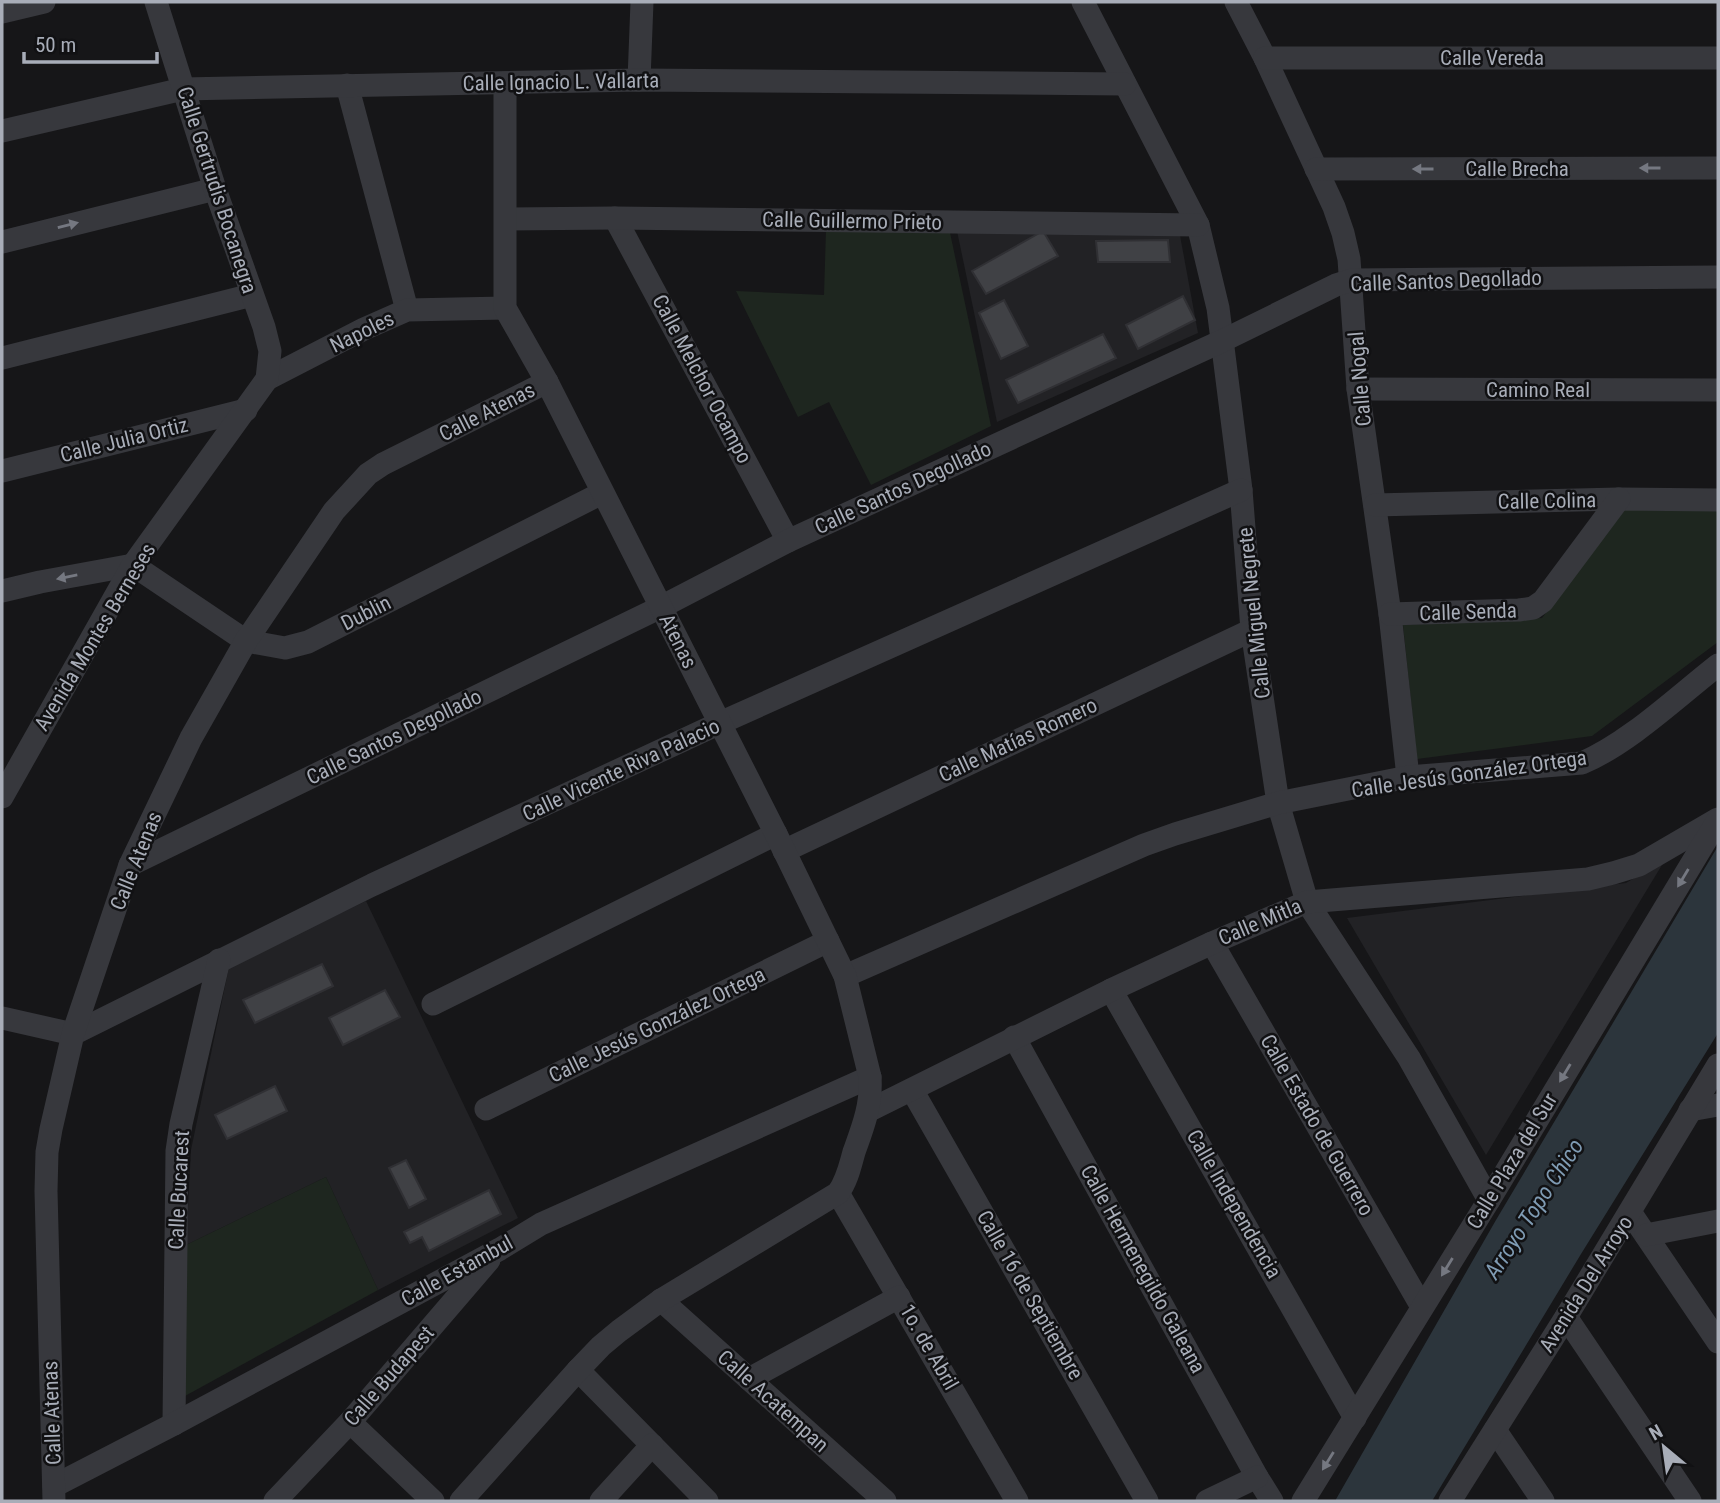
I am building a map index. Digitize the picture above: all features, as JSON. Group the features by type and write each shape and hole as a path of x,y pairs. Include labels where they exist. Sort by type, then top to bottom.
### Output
{"street":[{"path":"2,12 44,2"},
{"name":"Calle Gertrudis Bocanegra","path":"156,2 215,189 264,327 270,351 267,379"},
{"path":"639,80 642,2"},
{"name":"Calle Miguel Negrete","path":"1083,2 1198,225 1214,286 1241,490 1252,630 1278,803 1307,902 1409,1058 1489,1200"},
{"name":"Calle Nogal","path":"1236,2 1334,207 1349,259 1359,389 1390,614 1408,777"},
{"name":"Calle Vereda","path":"1265,58 1718,58"},
{"name":"Calle Ignacio L. Vallarta","path":"2,131 183,89 639,80 1125,85"},
{"path":"505,83 505,308"},
{"path":"347,85 407,310"},
{"name":"Calle Brecha","path":"1316,169 1718,168"},
{"path":"2,242 215,189"},
{"name":"Calle Melchor Ocampo","path":"615,218 788,541"},
{"name":"Calle Guillermo Prieto","path":"506,219 1198,225"},
{"name":"Calle Santos Degollado","path":"130,865 661,607 788,541 1222,341 1336,285 1352,280 1718,277"},
{"path":"2,358 251,295"},
{"name":"Napoles","path":"267,379 407,310 505,308"},
{"name":"Atenas","path":"505,308 547,382 845,976 871,1090 868,1111 845,1182 838,1193"},
{"name":"Avenida Montes Berneses","path":"2,797 133,565 267,379"},
{"name":"Calle Atenas","path":"54,1493 47,1153 73,1034 130,865 191,738 246,641 334,511 368,474 383,464 547,382"},
{"name":"Camino Real","path":"1359,389 1718,390"},
{"name":"Calle Julia Ortiz","path":"2,471 246,410"},
{"name":"Calle Vicente Riva Palacio","path":"73,1034 373,885 720,723 1241,490"},
{"name":"Dublin","path":"133,565 246,641 285,648 296,647 602,493"},
{"name":"Calle Colina","path":"1375,505 1619,499 1718,500"},
{"name":"Calle Senda","path":"1390,614 1533,608 1555,587 1619,499"},
{"path":"2,591 133,565"},
{"name":"Calle Matías Romero","path":"433,1004 780,842 1252,630"},
{"name":"Calle Jesús González Ortega","path":"845,976 1144,845 1278,803 1408,777 1582,763 1601,755 1647,722 1718,665"},
{"name":"Calle Mitla","path":"868,1111 1111,990 1307,902 1588,879 1639,864 1718,820"},
{"name":"Calle Plaza del Sur","path":"1303,1501 1489,1200 1718,820"},
{"name":"Calle Jesús González Ortega","path":"486,1109 828,941"},
{"name":"Calle Estado de Guerrero","path":"1212,943 1422,1307"},
{"name":"Calle Bucarest","path":"174,1424 177,1151 219,960"},
{"name":"Calle Independencia","path":"1111,990 1355,1418"},
{"path":"2,1018 73,1034"},
{"name":"Calle Hermenegildo Galeana","path":"1014,1037 1272,1501"},
{"name":"Avenida Del Arroyo","path":"1450,1501 1566,1317 1718,1065"},
{"name":"Calle Estambul","path":"54,1493 174,1424 541,1224 870,1077"},
{"name":"Calle 16 de Septiembre","path":"912,1090 1147,1501"},
{"path":"1690,1110 1718,1105"},
{"path":"461,1501 601,1346 661,1300 838,1193"},
{"name":"1o. de Abril","path":"838,1193 1017,1501"},
{"path":"1630,1212 1718,1342"},
{"path":"1646,1235 1718,1221"},
{"name":"Calle Budapest","path":"275,1501 350,1422 499,1248"},
{"path":"749,1379 899,1297"},
{"name":"Calle Acatempan","path":"661,1300 885,1501"},
{"path":"1566,1317 1690,1501"},
{"path":"578,1370 707,1501"},
{"path":"350,1422 433,1501"},
{"path":"1495,1430 1543,1501"},
{"path":"601,1501 652,1445"},
{"path":"1207,1501 1257,1477"}],"shaded area":[{"path":"949,228 991,426 871,485 829,402 798,417 736,291 824,295 826,230"},
{"path":"1179,230 1198,333 997,422 957,231"},
{"path":"1629,502 1718,505 1718,642 1592,736 1417,759 1403,625 1542,618"},
{"path":"1665,860 1486,1155 1347,918 1626,883"},
{"path":"366,901 518,1218 378,1290 326,1177 186,1245 191,1150 229,967"},
{"path":"326,1177 378,1290 185,1396 186,1245"}],"water":[{"name":"Arroyo Topo Chico","path":"1718,846 1718,1033 1432,1501 1335,1501 1496,1220"}],"building":[{"path":"1043,231 1058,256 986,294 972,271"},
{"path":"1168,240 1170,262 1098,262 1096,241"},
{"path":"1183,296 1195,320 1138,349 1126,325"},
{"path":"1004,300 1028,346 1001,359 979,313"},
{"path":"1103,334 1116,358 1018,403 1006,380"},
{"path":"322,964 333,986 255,1023 243,1000"},
{"path":"385,990 400,1017 343,1045 329,1018"},
{"path":"275,1086 287,1111 227,1139 215,1115"},
{"path":"406,1160 426,1199 409,1208 389,1168"},
{"path":"489,1190 501,1214 429,1251 422,1237 410,1243 404,1232"}]}
